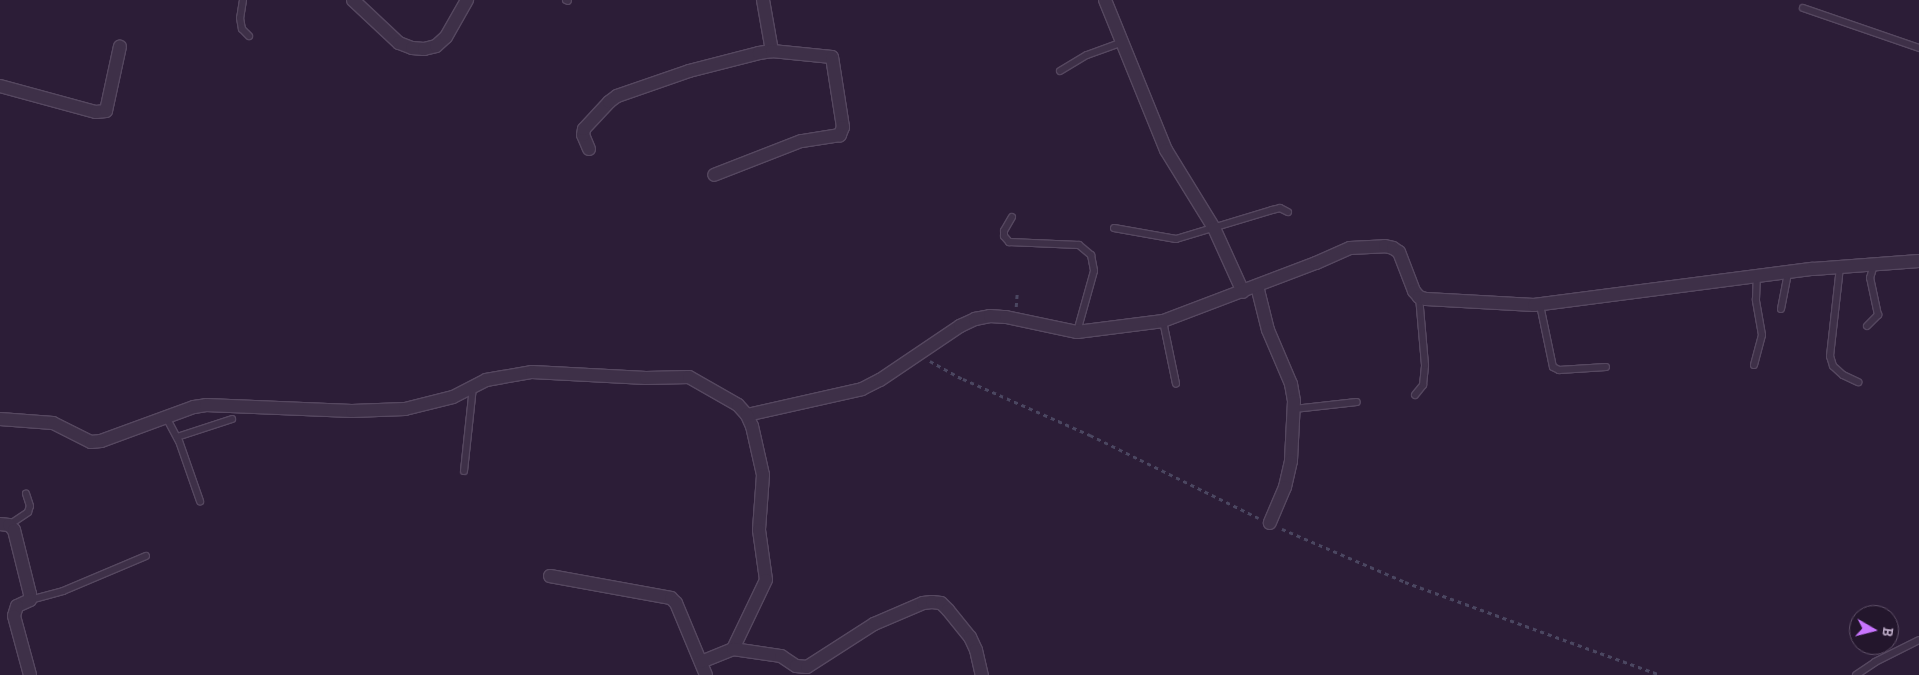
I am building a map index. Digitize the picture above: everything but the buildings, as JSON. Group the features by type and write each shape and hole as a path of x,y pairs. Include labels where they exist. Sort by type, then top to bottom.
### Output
{"street":[{"path":"353,0 399,42 412,48 424,49 436,46 446,37 467,0"},
{"path":"763,0 772,51"},
{"path":"1105,0 1166,150 1214,228 1242,292"},
{"path":"0,86 96,112 106,111 120,46"},
{"path":"589,149 583,135 584,129 617,96 689,71 772,51 832,57 843,131 840,135 790,145 714,175"},
{"path":"747,415 862,389 880,380 960,326 975,319 990,316 1006,318 1077,332 1162,320 1242,292 1350,248 1385,246 1399,252 1414,291 1426,299 1540,305 1788,273 1919,261"},
{"path":"1257,286 1268,330 1290,384 1294,409 1291,461 1285,487 1270,523"},
{"path":"0,419 53,424 91,442 101,441 194,407 206,405 352,411 405,409 453,397 486,380 532,372 646,378 684,377 698,381 738,406 747,415 752,426 763,475 759,535 766,580 733,649"},
{"path":"5,524 14,530 30,600 17,606 14,616 30,675"},
{"path":"550,576 671,598 676,603 706,675"},
{"path":"701,662 733,649 781,656 796,666 808,667 874,624 923,603 941,604 952,614 976,650 982,675"}],"lane":[{"path":"243,0 240,18 242,29 249,36"},
{"path":"1803,8 1919,48"},
{"path":"1060,71 1087,54 1122,42"},
{"path":"1114,228 1176,239 1280,208 1288,212"},
{"path":"1012,217 1004,231 1004,236 1009,242 1079,245 1091,255 1094,271 1077,332"},
{"path":"1867,326 1878,315 1870,278 1874,265"},
{"path":"1840,267 1830,356 1834,366 1842,376 1858,382"},
{"path":"1782,309 1788,273"},
{"path":"1754,365 1762,335 1756,300 1757,277"},
{"path":"1415,395 1423,385 1425,364 1419,296"},
{"path":"1540,305 1553,367 1560,370 1606,367"},
{"path":"1162,320 1176,384"},
{"path":"464,471 473,386"},
{"path":"1294,409 1357,402"},
{"path":"166,417 177,437 200,501"},
{"path":"177,437 232,419"},
{"path":"5,524 28,512 30,506 26,494"},
{"path":"30,600 63,591 146,556"},
{"path":"1856,675 1875,662 1919,640"}],"path":[{"path":"925,350 928,359 938,366 1090,435 1270,523 1405,582 1660,675"}]}
